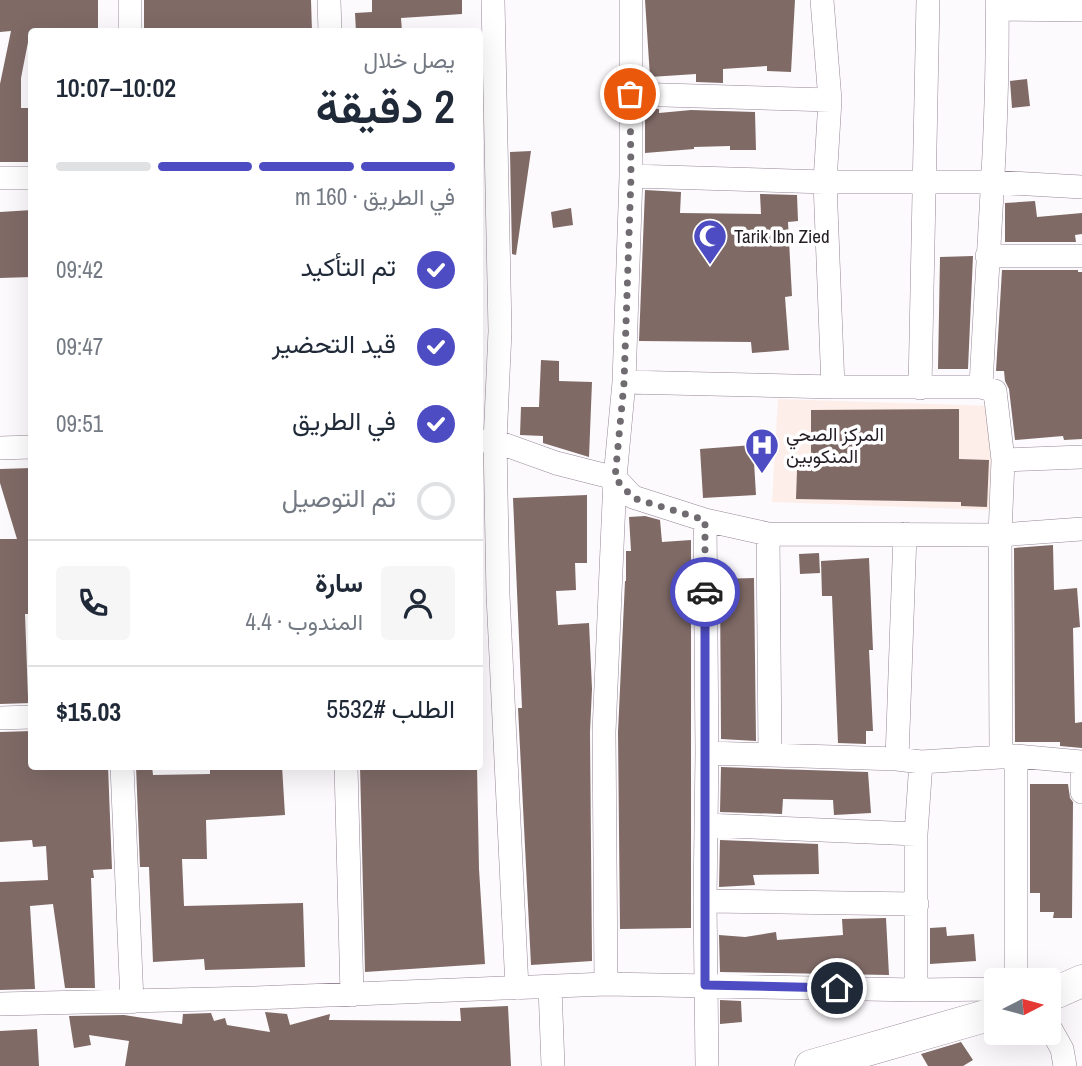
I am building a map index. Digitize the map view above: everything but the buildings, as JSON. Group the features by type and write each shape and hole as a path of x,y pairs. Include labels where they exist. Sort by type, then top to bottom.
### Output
{"street":[{"path":"130,0 130,28"},
{"path":"329,0 330,28"},
{"path":"493,0 500,331 487,441 498,595 517,988"},
{"path":"606,984 604,732 615,478 624,383 631,176 631,0"},
{"path":"822,0 830,100 825,182 832,387"},
{"path":"920,388 928,0"},
{"path":"981,387 993,182 997,4 1082,10"},
{"path":"630,94 830,100"},
{"path":"631,176 825,182 926,180 1082,187"},
{"path":"0,178 28,178"},
{"path":"987,256 1082,256"},
{"path":"624,383 981,387 995,391 1003,460 1000,535 1016,968"},
{"path":"487,441 615,478 633,498 705,520 768,534 1000,535 1082,529"},
{"path":"0,448 28,447"},
{"path":"1003,460 1082,457"},
{"path":"705,520 706,1066"},
{"path":"768,534 770,754"},
{"path":"897,759 905,534"},
{"path":"0,718 28,717"},
{"path":"707,753 921,762 1009,756 1082,762 1082,792"},
{"path":"916,990 916,834 921,762"},
{"path":"122,770 132,1002"},
{"path":"346,770 352,995"},
{"path":"706,825 916,834"},
{"path":"705,901 917,904"},
{"path":"1061,983 1082,981"},
{"path":"1061,990 1082,981"},
{"path":"0,1004 352,995 606,984 984,989"},
{"path":"550,987 553,1066"},
{"path":"810,1066 984,1016"},
{"path":"1060,1045 1065,1066"}],"shaded area":[{"path":"778,399 995,406 992,510 772,502"}],"way so far":[{"path":"630,94 631,176 624,383 615,478 633,498 705,520 705,592"}],"place":[{"name":"Tarik Ibn Zied","path":"710,266"},
{"name":"المركز الصحي المنكوبين","path":"762,475"}],"route":[{"path":"705,592 705,985 837,988"}]}
